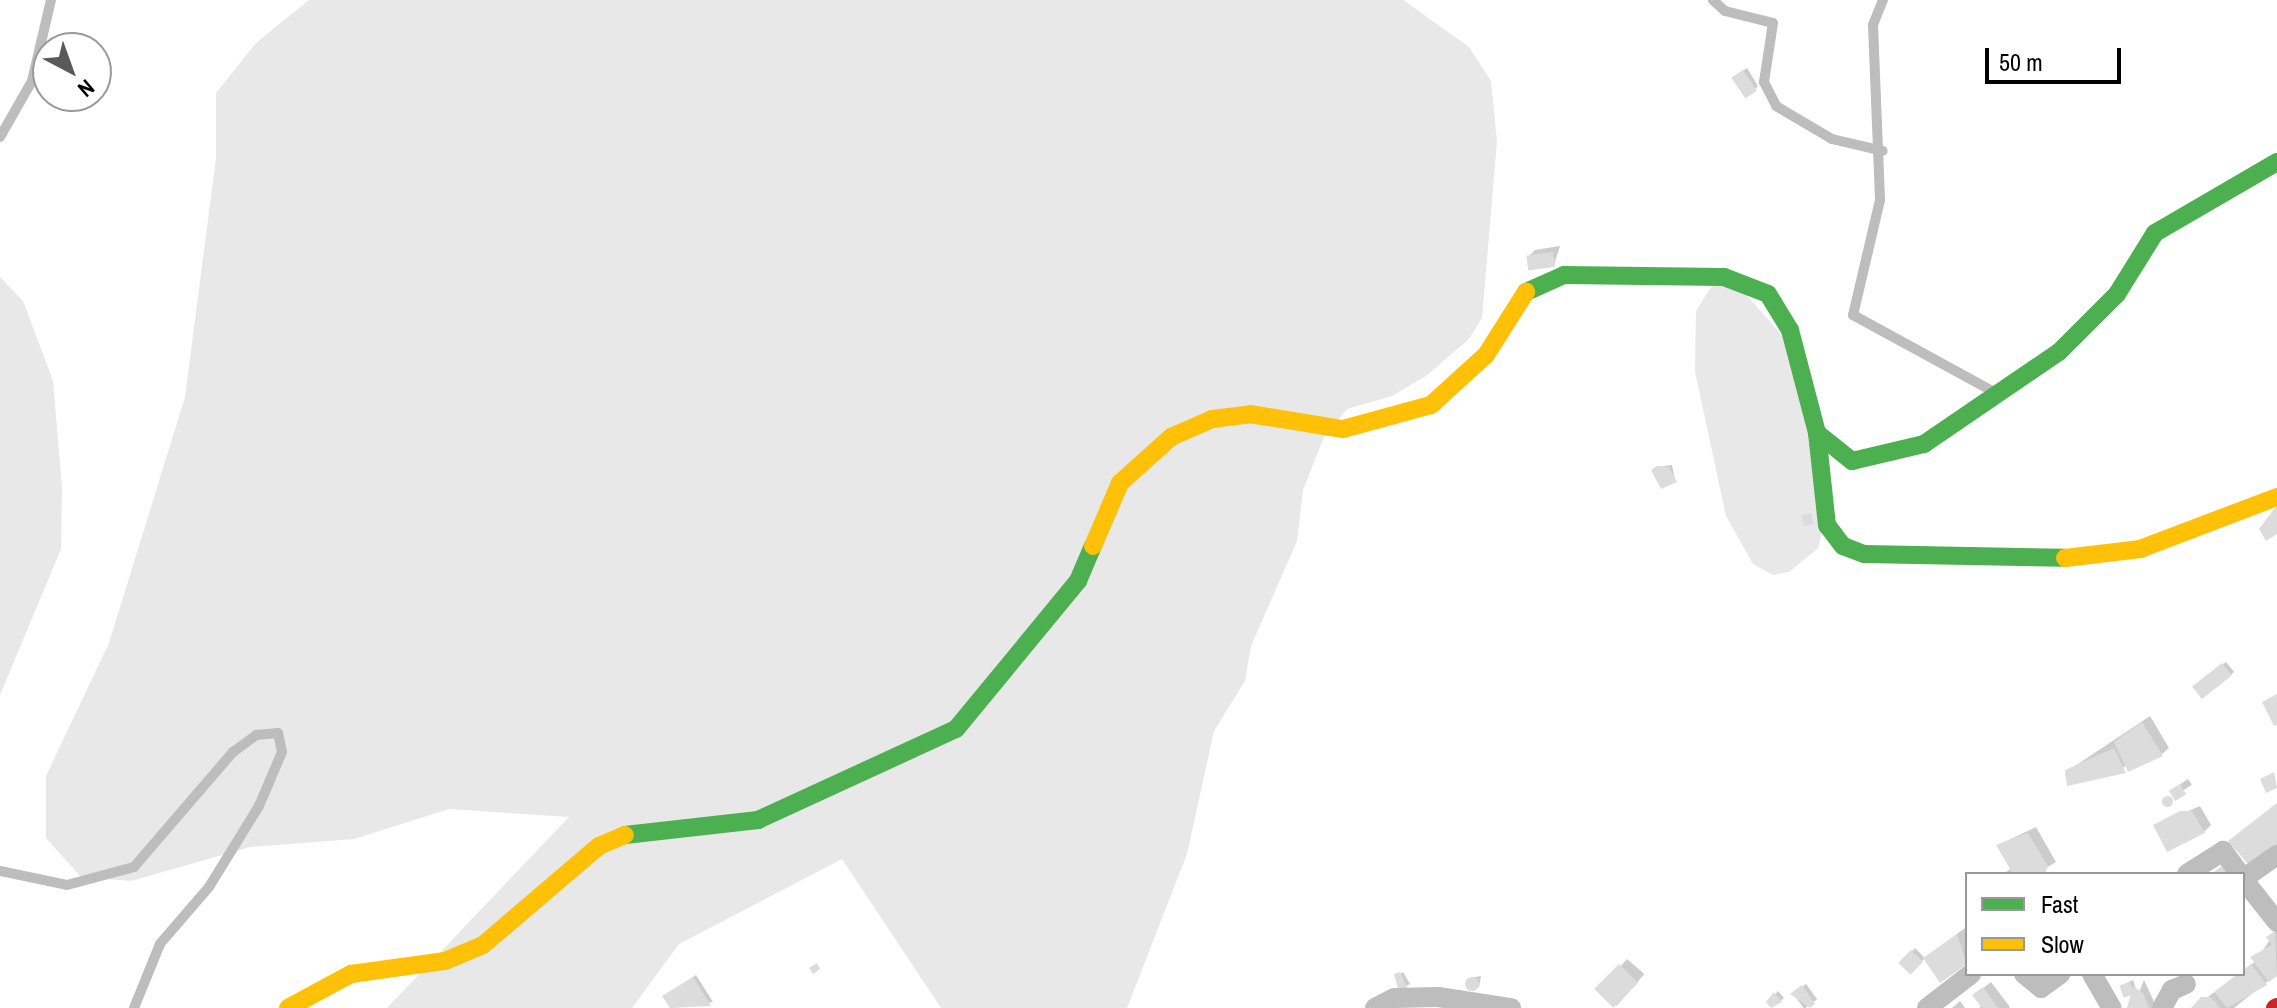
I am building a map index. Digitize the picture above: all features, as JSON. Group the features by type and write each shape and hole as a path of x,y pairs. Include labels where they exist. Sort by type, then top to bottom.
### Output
{"street":[{"path":"1817,433 1852,461 1872,460 1924,444 1994,392 2059,352 2117,294 2155,233 2277,162"},
{"path":"288,1008 351,974 445,961 483,945 599,846 630,833 758,820 956,729 1078,581 1120,483 1171,437 1212,419 1250,414 1343,429 1431,405 1477,366 1512,305 1534,284 1564,275 1724,277 1768,294 1790,330 1817,433 1827,525 1843,546 1864,554 2077,558 2140,549 2277,497"},
{"path":"2190,872 2223,851 2238,872"},
{"path":"2245,875 2277,855"},
{"path":"2245,881 2277,922"},
{"path":"1927,1008 1968,976"},
{"path":"2026,976 2041,988 2057,976"},
{"path":"2093,976 2112,1008"},
{"path":"2162,1008 2172,990 2186,984"},
{"path":"1375,1008 1394,1003 1511,1008"}],"lane":[{"path":"0,137 32,81 51,0"},
{"path":"1713,0 1725,11 1773,23 1764,82 1776,106 1832,139 1883,151"},
{"path":"1883,0 1873,25 1883,151 1853,315 1994,392"},
{"path":"0,871 67,885 134,867 233,752 256,735 278,733 282,752 259,806 209,887 160,944 134,1008"}],"shaded area":[{"path":"309,0 1403,0 1469,47 1491,81 1497,141 1482,318 1469,339 1426,376 1392,396 1347,409 1324,437 1303,490 1297,541 1251,646 1245,681 1214,731 1187,854 1127,1008 941,1008 842,859 679,944 632,1008 387,1008 569,817 449,809 354,839 250,847 131,881 81,877 46,838 46,776 109,643 185,397 216,158 216,93 256,43"},
{"path":"0,277 23,301 53,381 62,487 61,549 0,695"},
{"path":"1731,277 1785,339 1832,498 1818,548 1789,572 1773,575 1753,564 1726,516 1695,372 1696,311 1711,287"}],"building":[{"path":"1743,70 1757,91 1745,99 1731,78"},
{"path":"1553,252 1555,267 1528,271 1526,256"},
{"path":"1657,466 1669,467 1677,482 1661,489 1651,470"},
{"path":"2277,505 2277,534 2266,541 2259,529"},
{"path":"1811,513 1814,524 1804,526 1801,516"},
{"path":"2222,663 2232,676 2202,699 2192,686"},
{"path":"2277,694 2277,725 2274,726 2262,702"},
{"path":"2142,722 2163,756 2128,772 2114,742"},
{"path":"2114,748 2126,773 2067,786 2065,770"},
{"path":"2274,772 2277,788 2266,793 2260,779"},
{"path":"2180,784 2186,794 2175,801 2169,791"},
{"path":"2167,795 2173,801 2167,807 2161,801"},
{"path":"2277,803 2277,846 2248,864 2228,841"},
{"path":"2180,811 2192,811 2205,833 2167,852 2153,825"},
{"path":"2028,833 2048,866 2046,872 2012,872 1996,845"},
{"path":"2223,865 2228,872 2214,872"},
{"path":"2275,931 2277,976 2269,982 2250,957 2272,945 2266,937"},
{"path":"1957,934 1965,965 1940,983 1923,958"},
{"path":"1911,950 1923,962 1910,975 1898,963"},
{"path":"817,963 820,969 813,974 809,968"},
{"path":"1619,964 1638,983 1613,1008 1594,989"},
{"path":"2251,964 2267,985 2227,1008 2214,992 2235,976 2245,976 2245,969"},
{"path":"1400,972 1408,989 1399,992 1394,974"},
{"path":"693,977 711,1006 670,1008 662,996"},
{"path":"1472,977 1479,984 1472,991 1465,984"},
{"path":"2130,982 2134,994 2124,998 2120,985"},
{"path":"1802,985 1815,1004 1810,1008 1790,994"},
{"path":"2133,986 2143,993 2149,1008 2127,1008"},
{"path":"1983,987 1998,1008 1982,1008 1972,995"},
{"path":"1774,992 1782,1002 1771,1008 1766,1002"},
{"path":"2201,997 2211,997 2220,1008 2191,1008"}],"traffic: fast":[{"path":"1817,433 1852,461 1924,444 2059,352 2117,294 2155,233 2277,162"},
{"path":"1526,292 1564,275 1724,277 1768,294 1790,330 1817,433 1827,525 1843,546 1864,554 2065,558"},
{"path":"625,835 758,820 956,729 1078,581 1093,546"}],"traffic: slow":[{"path":"1093,546 1120,483 1171,437 1212,419 1250,414 1343,429 1431,405 1486,355 1526,292"},
{"path":"2065,558 2140,549 2277,497"},
{"path":"288,1008 351,974 445,961 483,945 599,846 625,835"}]}
